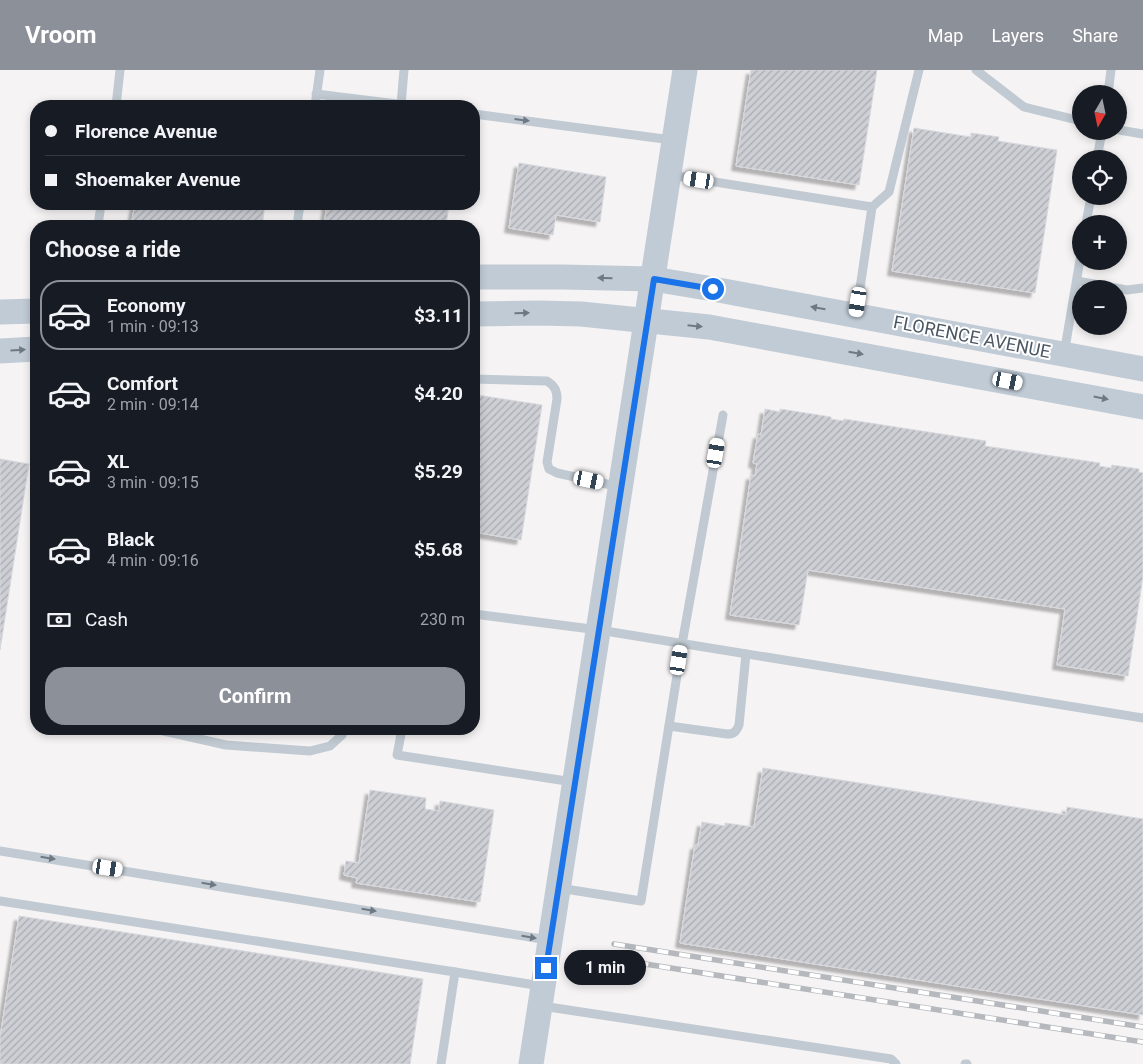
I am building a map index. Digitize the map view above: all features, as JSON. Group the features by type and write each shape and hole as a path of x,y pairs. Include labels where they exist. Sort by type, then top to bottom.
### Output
{"main road":[{"path":"531,1064 685,70"},
{"name":"FLORENCE AVENUE","path":"480,277 654,279 1143,369"},
{"path":"0,312 30,310"},
{"name":"FLORENCE AVENUE","path":"480,314 573,314 709,327 1143,406"},
{"path":"0,351 30,349"},
{"path":"1058,390 1064,354"}],"lane":[{"path":"117,100 120,70"},
{"path":"316,100 320,70"},
{"path":"401,100 404,70"},
{"path":"856,315 872,208 889,192 919,70"},
{"path":"976,70 1024,106 1072,119"},
{"path":"1109,85 1111,70"},
{"path":"316,94 362,100"},
{"path":"480,115 675,140"},
{"path":"1128,132 1143,134"},
{"path":"669,174 872,208"},
{"path":"1127,290 1143,288"},
{"path":"1064,354 1072,309"},
{"path":"480,379 547,382 553,385 558,399 548,462 549,469 557,473 621,487"},
{"path":"558,888 641,901 682,644 723,415"},
{"path":"480,615 598,630 1143,718"},
{"path":"669,726 727,734 737,731 746,654"},
{"path":"182,735 226,745 310,751 330,746 342,735"},
{"path":"401,735 398,755 575,782"},
{"path":"0,851 550,940"},
{"path":"0,901 455,972 541,996 891,1059 896,1064"},
{"path":"441,1064 455,972"}],"building":[{"path":"751,70 877,70 859,185 736,166"},
{"path":"914,128 971,137 971,133 999,137 998,141 1057,150 1035,293 892,271"},
{"path":"519,163 606,177 600,222 556,215 553,235 509,228"},
{"path":"134,210 264,210 263,220 132,220"},
{"path":"326,210 448,210 447,220 325,220"},
{"path":"480,395 542,405 521,540 480,533"},
{"path":"765,409 780,412 780,409 831,417 831,419 843,421 844,419 986,441 985,446 1100,463 1099,466 1111,468 1112,465 1139,469 1139,472 1143,473 1143,576 1128,676 1057,665 1065,609 808,570 799,625 730,615 751,475 755,476 757,464 753,463 758,434 761,435"},
{"path":"0,459 29,464 0,650"},
{"path":"763,768 1066,815 1067,807 1143,819 1143,1015 680,943 695,845 698,845 702,822 725,826 725,823 754,827"},
{"path":"370,790 426,798 425,809 439,811 440,801 494,810 480,902 356,883 357,878 344,875 346,861 359,863"},
{"path":"19,916 423,979 410,1064 0,1064 0,1038"}],"railway":[{"path":"614,944 1143,1027"},
{"path":"594,956 1143,1042"}],"route":[{"path":"546,968 654,279 713,289"}]}
